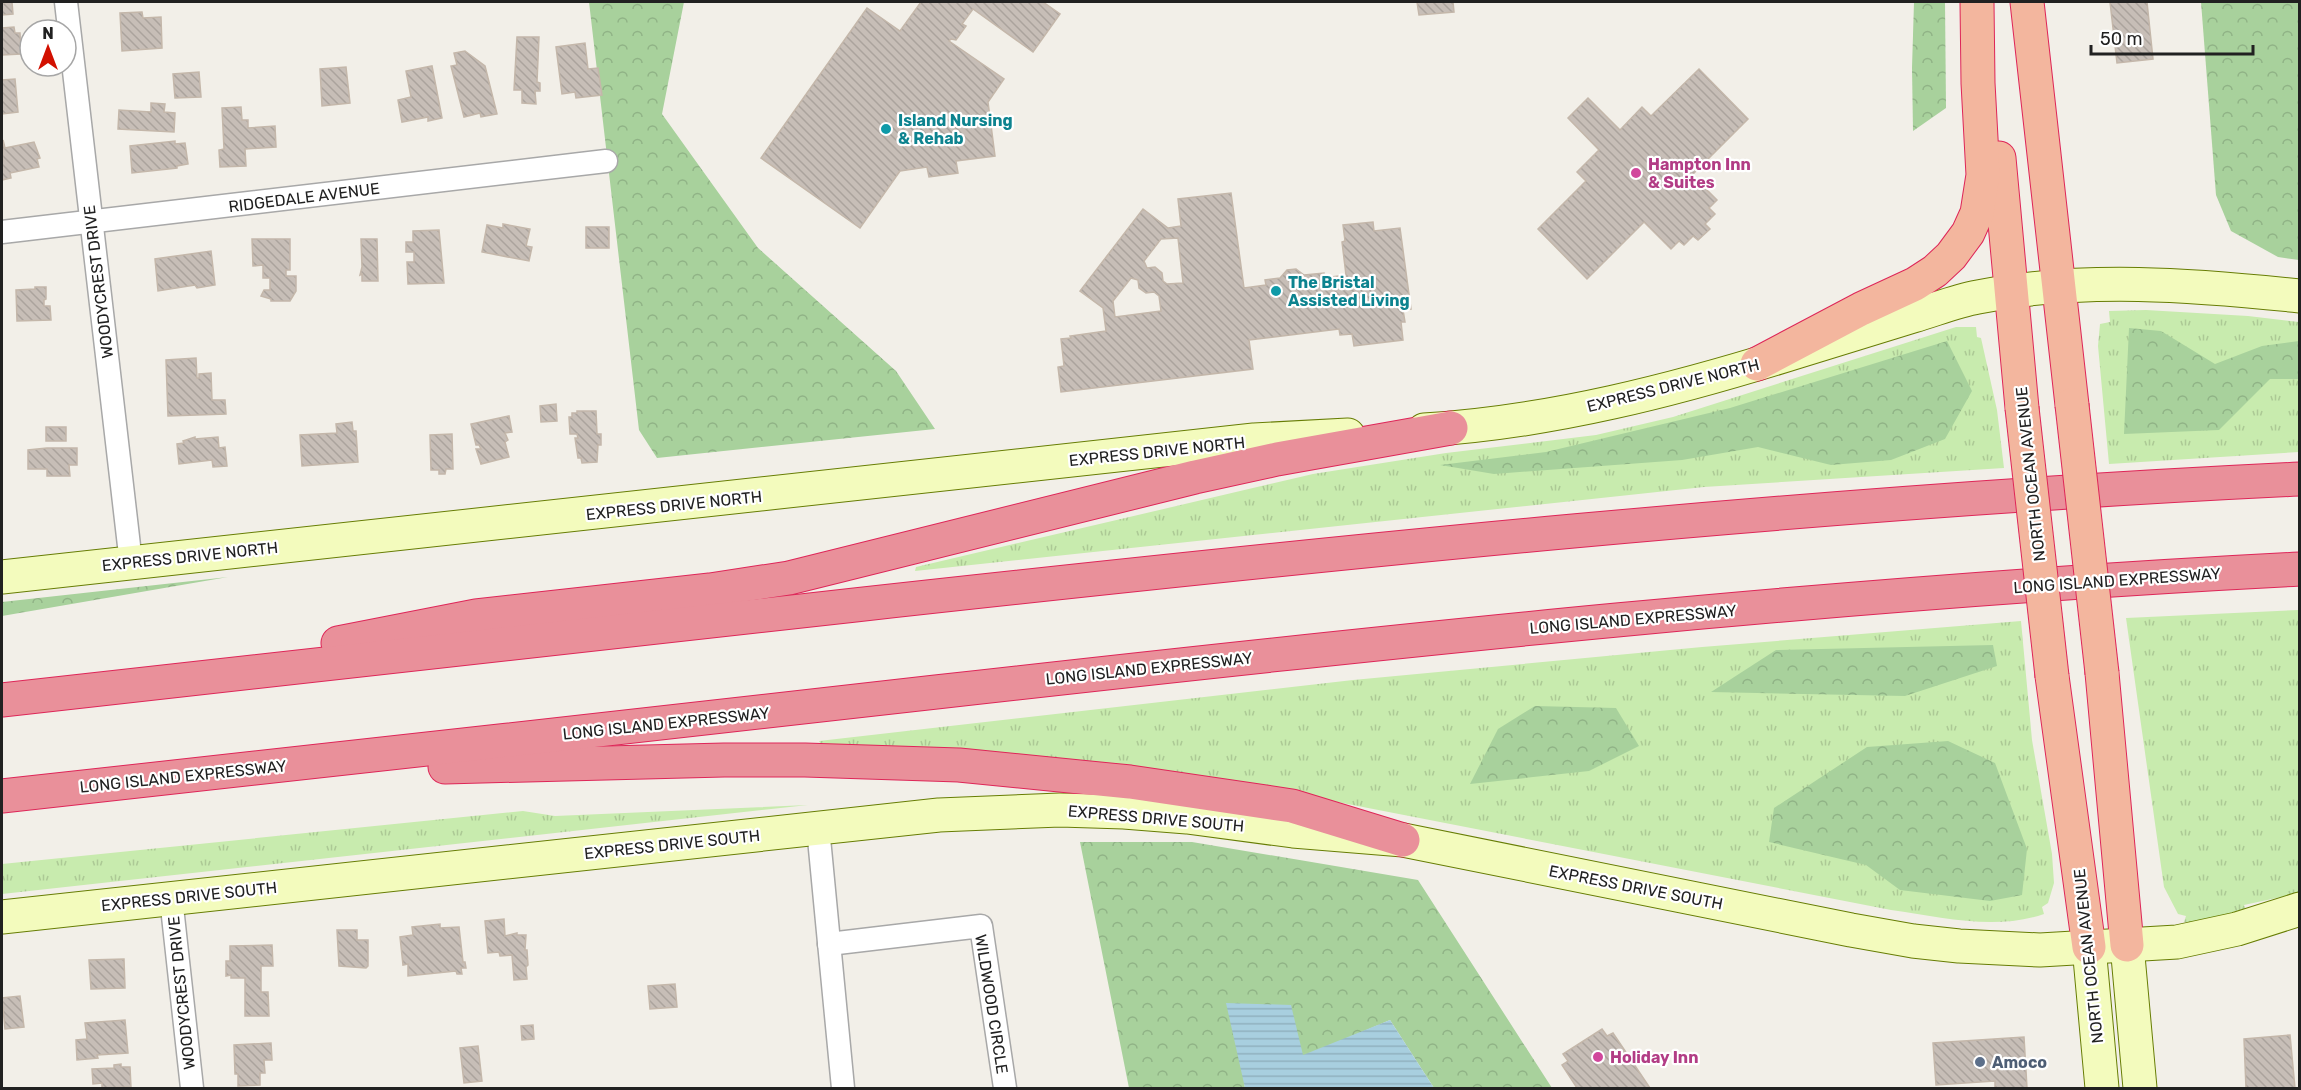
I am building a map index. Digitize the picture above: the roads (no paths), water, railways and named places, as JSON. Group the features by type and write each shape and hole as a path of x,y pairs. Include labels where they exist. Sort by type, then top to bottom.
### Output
{"highway":[{"path":"1757,364 1861,309 1915,284 1935,271 1951,256 1968,232 1977,213 1983,175 1977,83 1977,2"},
{"name":"NORTH OCEAN AVENUE","path":"1982,2 2022,408 2052,676 2089,947"},
{"path":"2027,2 2102,672 2127,945"},
{"path":"114,687 476,616 710,590 789,578 1195,477 1277,459 1451,428"},
{"path":"2,700 1144,573 1515,536 1772,513 2127,488 2300,479"},
{"name":"LONG ISLAND EXPRESSWAY","path":"2,796 1174,665 1513,630 1988,588 2300,569"},
{"path":"209,773 723,760 959,765 1130,782 1292,806 1403,840"}],"main road":[{"name":"EXPRESS DRIVE NORTH","path":"2,577 1254,440 1451,428 1635,398 1757,364 1977,297 2011,292 2060,287 2178,286 2300,296"},
{"name":"EXPRESS DRIVE SOUTH","path":"2,917 939,815 1060,810 1188,817 1293,831 1403,840 1913,941 1959,946 2040,950 2177,942 2202,938 2266,921 2300,909"},
{"path":"2127,945 2140,1089"},
{"name":"NORTH OCEAN AVENUE","path":"2089,947 2102,1089"}],"street":[{"name":"WOODYCREST DRIVE","path":"66,2 131,563"},
{"name":"RIDGEDALE AVENUE","path":"2,232 606,161"},
{"path":"818,828 843,1089"},
{"name":"WOODYCREST DRIVE","path":"171,898 192,1089"},
{"name":"WILDWOOD CIRCLE","path":"830,944 981,926 1005,1089"}],"water":[{"path":"1226,1003 1291,1005 1303,1055 1390,1020 1434,1088 1245,1088"}],"place":[{"name":"Island Nursing & Rehab","path":"886,129"},
{"name":"Hampton Inn & Suites","path":"1636,173"},
{"name":"The Bristal Assisted Living","path":"1276,291"},
{"name":"Holiday Inn","path":"1598,1057"},
{"name":"Amoco","path":"1980,1062"}]}
